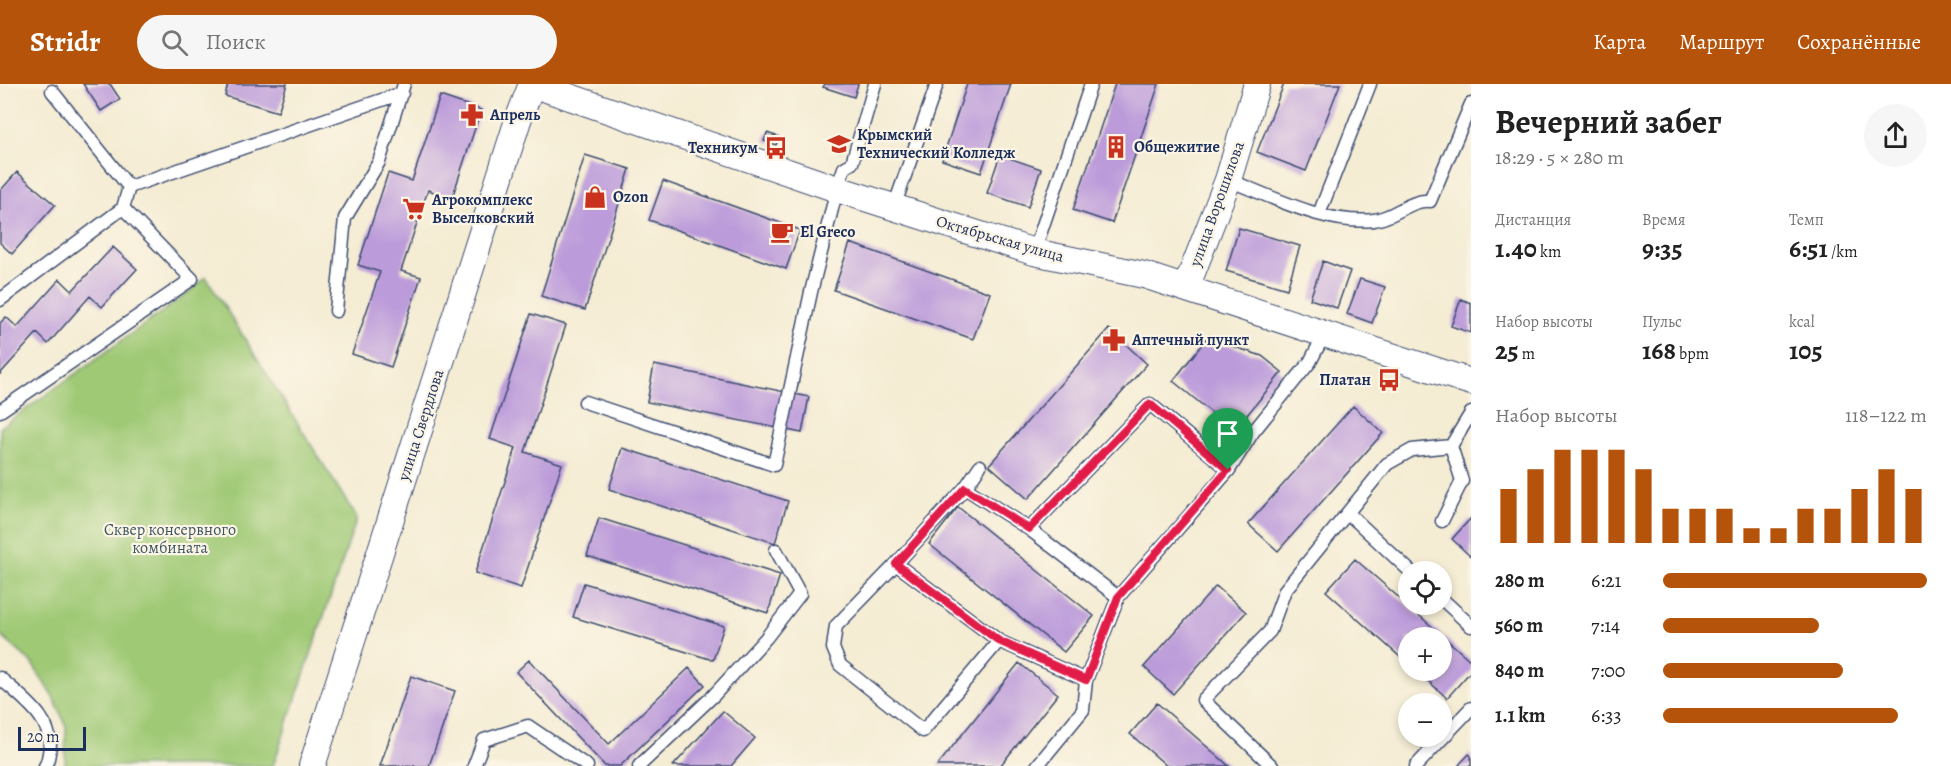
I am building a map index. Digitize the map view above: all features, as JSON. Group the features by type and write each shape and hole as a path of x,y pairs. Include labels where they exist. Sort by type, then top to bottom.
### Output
{"street":[{"name":"Октябрьская улица","path":"532,84 837,189 1034,252 1144,275 1471,382"},
{"name":"улица Свердлова","path":"312,766 518,120 532,84"},
{"name":"улица Ворошилова","path":"1185,288 1228,180 1257,84"}],"lane":[{"path":"585,402 774,465 811,292 837,189 844,168 852,163 875,84"},
{"path":"894,207 937,84"},
{"path":"1034,252 1090,84"},
{"path":"1319,214 1370,84"},
{"path":"129,187 403,88"},
{"path":"336,311 345,218 379,162 403,88"},
{"path":"52,91 129,187"},
{"path":"1228,180 1319,214 1375,220 1386,218 1416,202 1430,201 1471,104"},
{"path":"0,300 123,208 129,187"},
{"path":"0,411 192,279 123,208"},
{"path":"1037,766 1083,710 1086,680 1118,597 1228,470 1253,432 1310,362 1324,335"},
{"path":"1029,529 1150,404 1228,470"},
{"path":"1442,520 1462,481 1451,446 1471,413"},
{"path":"1272,766 1203,700 1270,631 1285,590 1387,464 1412,450 1451,446"},
{"path":"980,466 965,488 836,626 833,648 840,665 923,731 999,641"},
{"path":"965,488 1029,529 1118,597"},
{"path":"1348,513 1399,561"},
{"path":"639,766 714,695 766,638 800,594 776,550"},
{"path":"896,564 999,641 1086,680"},
{"path":"1452,608 1471,626"},
{"path":"0,678 40,715 52,740 45,766"},
{"path":"1416,766 1471,708"},
{"path":"474,766 484,740 528,726 587,766"}],"green space":[{"name":"Сквер консервного комбината","path":"206,277 357,518 273,766 65,766 66,725 52,695 31,662 0,635 0,428 188,293"}],"building":[{"path":"83,84 110,84 120,99 101,111"},
{"path":"228,84 287,84 278,112 225,96"},
{"path":"825,84 858,84 854,97 823,87"},
{"path":"967,84 1011,84 981,173 942,160"},
{"name":"Общежитие","path":"1115,84 1159,84 1112,223 1073,210"},
{"path":"1284,84 1340,84 1306,171 1257,152"},
{"path":"440,96 481,110 452,198 428,190 401,271 421,277 391,367 352,354 380,272 358,265 388,173 412,181"},
{"path":"767,133 779,137 776,145 764,141"},
{"path":"585,155 630,169 585,310 541,296"},
{"path":"1000,155 1041,169 1028,207 987,193"},
{"path":"17,172 55,205 12,254 0,243 0,191"},
{"path":"663,181 800,230 786,269 649,220"},
{"path":"1239,228 1300,246 1287,289 1226,271"},
{"path":"850,243 990,293 973,339 834,290"},
{"path":"113,247 137,269 102,307 90,296 48,344 37,333 0,374 0,323 6,317 17,327 60,279 72,291"},
{"path":"1323,261 1350,271 1337,308 1310,299"},
{"path":"1360,279 1385,287 1372,323 1347,314"},
{"path":"1461,299 1471,303 1471,333 1451,326"},
{"path":"531,314 566,325 525,452 562,464 521,588 475,573 516,448 490,439"},
{"path":"1109,329 1147,364 1028,499 989,465"},
{"path":"1207,338 1262,356 1282,372 1234,431 1173,381"},
{"path":"654,365 809,397 802,433 647,402"},
{"path":"1353,406 1383,433 1278,551 1248,524"},
{"path":"622,448 788,501 775,543 609,489"},
{"path":"958,507 1094,616 1064,652 929,544"},
{"path":"599,518 780,575 768,613 587,556"},
{"path":"1471,518 1471,557 1452,539"},
{"path":"1355,559 1398,597 1398,615 1419,615 1432,627 1398,627 1398,655 1326,591"},
{"path":"584,583 724,626 713,660 573,617"},
{"path":"1216,586 1246,612 1173,694 1144,667"},
{"path":"1452,644 1471,661 1471,671 1451,693 1441,693 1428,681 1452,681"},
{"path":"529,660 609,744 689,668 705,685 620,766 605,766 516,672"},
{"path":"1019,663 1058,694 1000,766 937,766"},
{"path":"411,676 455,691 429,766 380,766"},
{"path":"1157,703 1229,766 1167,766 1130,734"},
{"path":"723,711 755,738 731,766 673,766"},
{"path":"1469,754 1471,766 1458,766"}],"place":[{"name":"Апрель","path":"472,115"},
{"name":"Крымский Технический Колледж","path":"839,144"},
{"name":"Общежитие","path":"1116,147"},
{"name":"Техникум","path":"776,148"},
{"name":"Ozon","path":"595,197"},
{"name":"Агрокомплекс Выселковский","path":"414,209"},
{"name":"El Greco","path":"782,232"},
{"name":"Аптечный пункт","path":"1114,340"},
{"name":"Платан","path":"1389,380"}],"route":[{"path":"1150,404 1228,470 1118,597 1086,680 999,641 896,564 965,488 1029,529 1150,404"}]}
